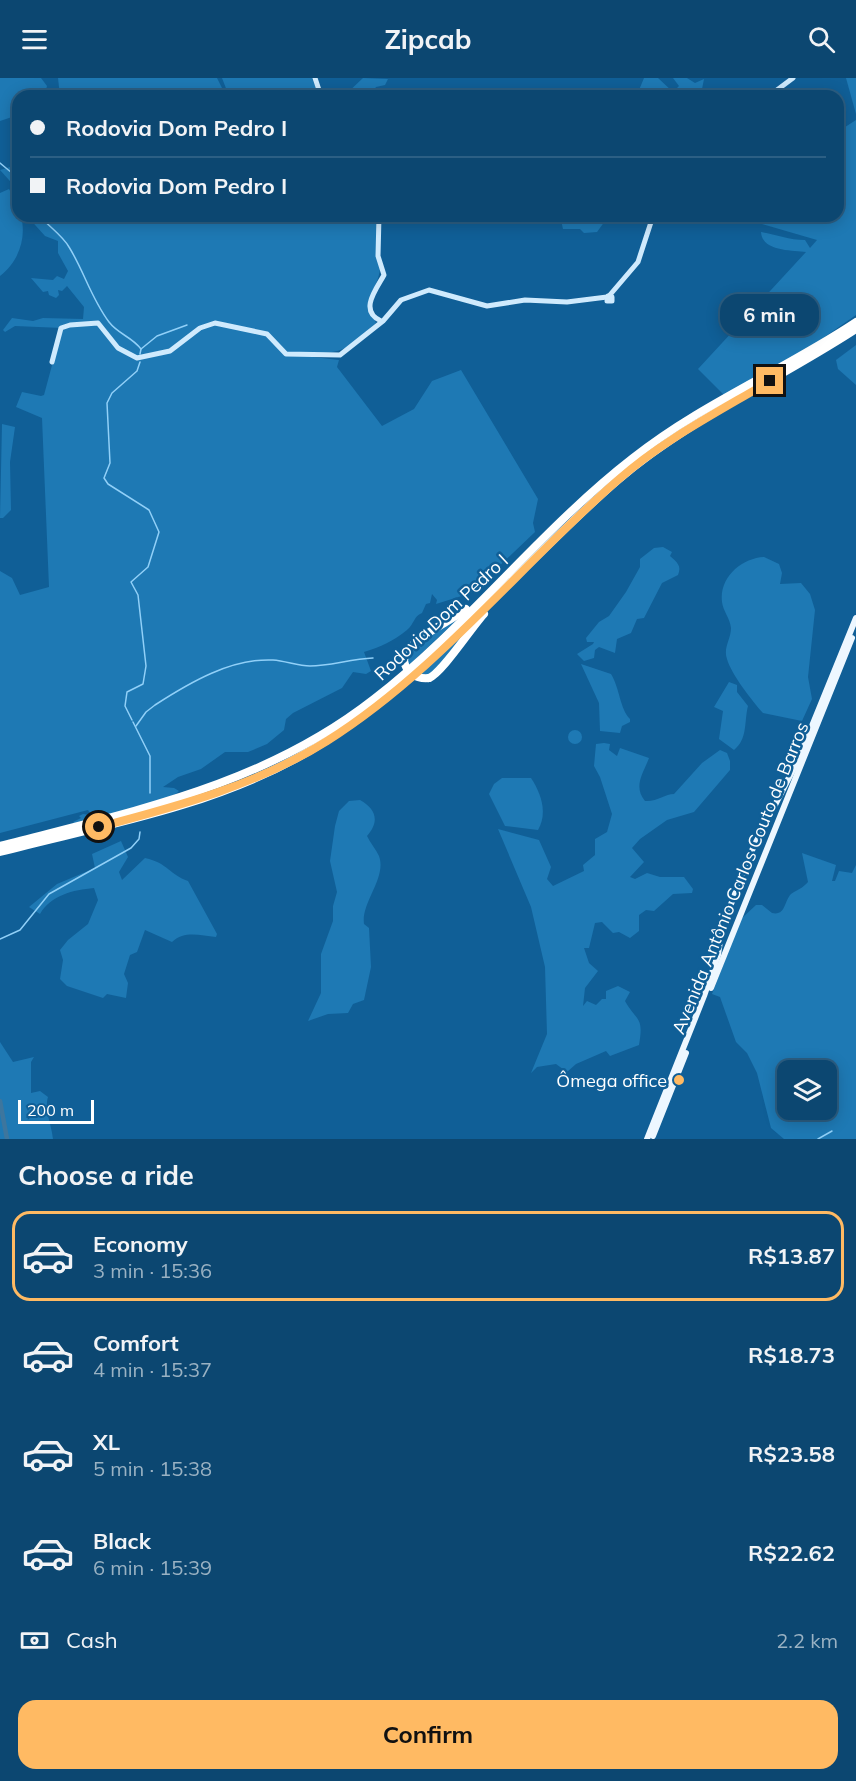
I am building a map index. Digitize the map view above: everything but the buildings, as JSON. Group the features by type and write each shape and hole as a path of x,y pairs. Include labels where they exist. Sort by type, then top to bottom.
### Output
{"highway":[{"name":"Rodovia Dom Pedro I","path":"0,846 202,791 239,777 301,747 336,726 392,684 610,477 645,448 856,321"},
{"name":"Rodovia Dom Pedro I","path":"0,852 203,798 296,759 344,729 398,689 617,480 658,449 856,330"},
{"path":"526,557 454,618 413,643 406,652 404,660 406,669 412,675 429,678 441,670 469,630 549,546"}],"main road":[{"name":"Avenida Antônio Carlos Couto de Barros","path":"649,1139 718,955 724,923 750,857 799,759 856,618"},
{"name":"Avenida Antônio Carlos Couto de Barros","path":"649,1139 856,629"},
{"path":"759,837 762,844 770,841"},
{"path":"750,857 755,849 760,849 763,852 762,861"},
{"path":"724,923 724,927 729,930 736,924"}],"street":[{"path":"778,90 793,78"},
{"path":"379,222 378,256 384,275 372,293 370,303 375,317 381,321"},
{"path":"52,362 61,328 70,325 98,323 118,348 137,358 170,351 200,328 214,323 267,334 286,354 335,356 348,351 401,300 429,290 487,306 525,300 567,302 608,296 638,262 651,222"}],"shaded area":[{"path":"0,78 41,78 47,86 46,90 12,90 12,117 0,121"},
{"path":"58,78 217,78 223,90 59,90"},
{"path":"222,78 312,78 317,90 227,90"},
{"path":"363,78 388,79 385,85 376,87 374,90 350,90"},
{"path":"644,78 658,78 671,90 651,90 639,90"},
{"path":"673,78 687,78 695,83 704,79 702,89 675,90 679,86"},
{"path":"846,78 856,78 856,114"},
{"path":"856,120 856,315 806,350 724,395 698,369 806,252 772,247 763,239 761,232 805,240 810,248 817,240 762,224 762,222 844,222 844,128"},
{"path":"12,168 12,183 0,170"},
{"path":"9,189 12,194 12,222 22,222 23,233 16,257 0,276 0,193"},
{"path":"32,222 376,222 380,269 370,299 376,323 359,338 340,350 309,353 313,357 339,360 337,367 382,426 414,409 432,381 461,370 538,499 533,523 535,532 471,593 436,604 437,600 432,594 430,603 426,604 422,613 407,630 387,643 364,652 371,671 366,674 353,672 342,688 293,713 286,719 284,730 267,744 248,752 225,752 201,769 178,777 163,787 179,791 161,800 75,824 73,822 81,818 79,816 91,815 88,810 0,833 0,571 12,578 20,595 49,587 42,418 16,407 22,392 44,395 62,328 15,326 5,332 3,330 12,318 33,321 43,318 83,319 84,307 67,286 62,291 58,290 59,295 56,298 49,295 48,291 43,292 31,278 53,280 57,276 64,279 68,271 58,253 58,241 45,236"},
{"path":"561,222 604,222 597,232 584,233 580,229 563,229"},
{"path":"856,345 856,385 838,369 836,360"},
{"path":"2,424 15,427 10,462 11,510 0,518"},
{"path":"663,547 672,552 670,556 679,567 678,575 662,583 644,618 637,619 631,633 617,639 615,653 599,647 595,650 594,658 584,661 577,654 593,644 594,642 587,642 586,638 599,622 609,616 626,592 640,567 640,559 654,548"},
{"path":"764,557 779,564 782,573 780,584 801,583 810,594 815,610 808,677 812,699 802,721 763,713 738,680 726,655 731,628 722,602 724,585 728,577 740,565"},
{"path":"462,615 407,667 407,655 419,641"},
{"path":"467,630 439,668 431,675 417,676"},
{"path":"581,664 611,674 624,710 630,719 630,722 622,726 620,733 600,731 599,703"},
{"path":"729,682 737,685 737,692 748,706 744,735 734,750 719,739 723,711 714,707"},
{"path":"575,730 580,732 582,737 580,742 575,744 570,742 568,737 570,732"},
{"path":"596,744 610,744 609,750 617,756 620,748 649,758 639,785 641,796 645,801 674,794 702,763 720,750 727,753 730,770 694,812 667,820 640,839 632,848 644,862 630,877 635,879 647,873 660,877 684,877 693,889 692,893 673,894 654,911 646,910 639,915 639,931 630,938 619,932 613,933 602,922 595,923 589,948 584,948 589,963 598,971 585,988 583,1006 587,1001 596,1005 602,999 606,999 606,991 618,986 630,992 625,1001 640,1024 639,1045 610,1056 606,1051 576,1064 567,1072 556,1064 537,1067 531,1073 547,1034 545,967 531,907 498,829 539,840 551,867 547,879 553,886 584,871 583,865 595,855 595,839 607,832 612,814 594,766"},
{"path":"502,778 531,778 538,790 543,810 538,830 505,826 489,794 494,784"},
{"path":"360,800 373,811 374,825 367,836 381,864 380,873 364,916 364,924 369,928 371,967 364,1000 353,1004 348,1013 328,1014 308,1021 321,993 321,954 333,921 333,906 337,892 330,861 335,826 339,811 349,801"},
{"path":"121,841 128,857 119,872 122,880 145,858 159,863 188,881 217,934 216,937 182,936 172,942 145,930 137,952 130,955 124,974 128,983 126,998 107,994 103,998 67,986 60,979 63,960 60,950 68,940 88,924 98,900 94,888 78,890 56,898 40,914 29,907 57,884 95,868 92,854"},
{"path":"802,853 836,865 832,881 835,881 839,871 852,873 856,865 856,1139 784,1139 771,1128 757,1073 747,1053 736,1042 720,997 712,994 741,919 756,905 762,905 772,913 780,912 791,894 808,882"},
{"path":"0,1042 13,1062 34,1057 31,1062 31,1093 40,1091 48,1097 53,1139 0,1139"}],"waterway":[{"path":"0,163 12,173"},
{"path":"46,222 69,247 97,304 109,322 141,349 140,354"},
{"path":"141,349 157,336 187,325"},
{"path":"132,720 125,706 127,692 143,684 146,666 138,595 131,582 148,567 159,532 149,510 108,484 104,478 110,463 107,403 112,393 137,371 140,362"},
{"path":"136,726 146,712 182,688 242,663 273,660 310,666 373,658"},
{"path":"133,722 150,756 150,793"},
{"path":"0,939 20,930 49,894 131,848 139,839 140,832"},
{"path":"0,1101 7,1139"},
{"path":"818,1139 832,1131"}],"place":[{"name":"Ômega office","path":"679,1080"}],"route":[{"path":"99,827 181,805 229,789 285,765 364,716 398,689 516,579 617,480 681,434 770,381"}]}
